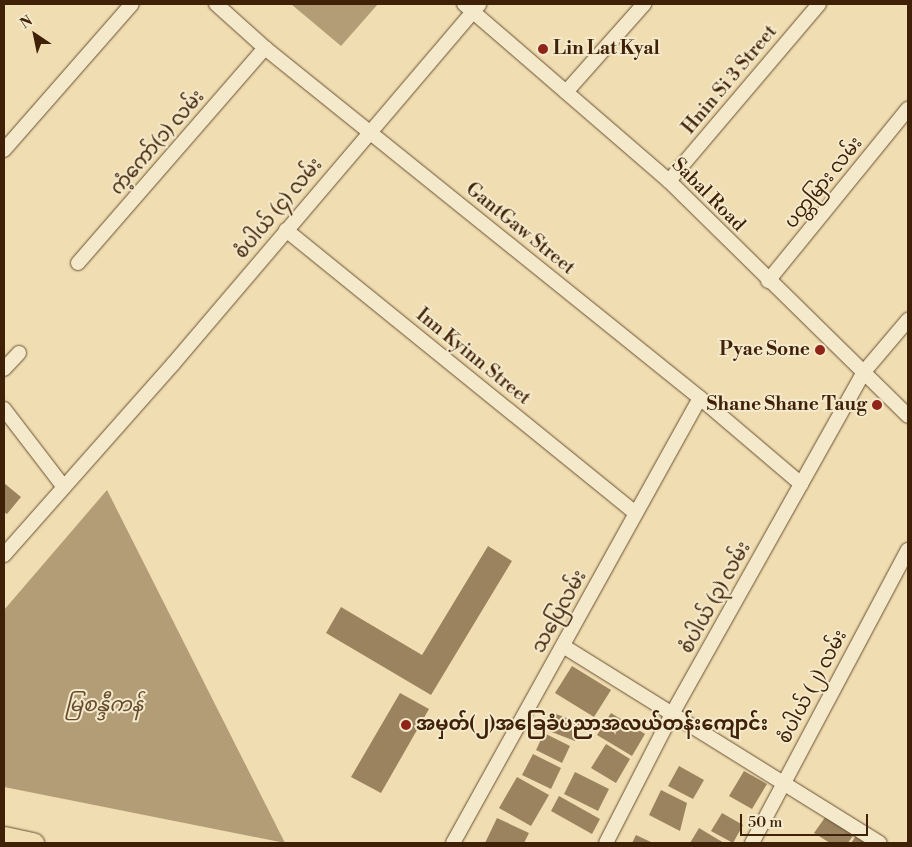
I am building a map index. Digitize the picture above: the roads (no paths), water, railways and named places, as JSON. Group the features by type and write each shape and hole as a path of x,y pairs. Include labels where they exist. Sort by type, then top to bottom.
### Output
{"main road":[{"path":"4,837 33,843"}],"street":[{"path":"4,150 132,4"},
{"name":"GantGaw Street","path":"216,4 265,48 700,398 801,484"},
{"path":"566,92 644,4"},
{"name":"Hnin Si 3 Street","path":"669,181 819,4"},
{"name":"Sabal Road","path":"472,6 566,92 669,181 768,281 908,416"},
{"name":"စံပါယ် (၄) လမ်း","path":"64,486 114,432 370,132 472,6"},
{"name":"ကံ့ကော်(၁) လမ်း","path":"78,263 265,48"},
{"name":"ပတ္တမြား လမ်း","path":"768,281 908,109"},
{"name":"Inn Kyinn Street","path":"286,230 636,513"},
{"name":"စံပါယ် (၃) လမ်း","path":"606,843 672,714 863,373 908,320"},
{"path":"4,369 19,353"},
{"name":"သပြေလမ်း","path":"453,843 700,398"},
{"path":"4,409 64,486 4,555"},
{"name":"စံပါယ် (၂) လမ်း","path":"752,843 908,550"},
{"path":"563,646 880,843"}],"water":[{"path":"291,4 378,4 341,46"},
{"name":"မြစန္ဒီ‌ကန်","path":"107,490 285,843 4,787 4,610"}],"place":[{"name":"Lin Lat Kyal","path":"543,49"},
{"name":"Pyae Sone","path":"820,350"},
{"name":"Shane Shane Taug","path":"877,405"},
{"name":"အမှတ်(၂)အခြေခံပညာအလယ်တန်းကျောင်း","path":"406,725"}]}
